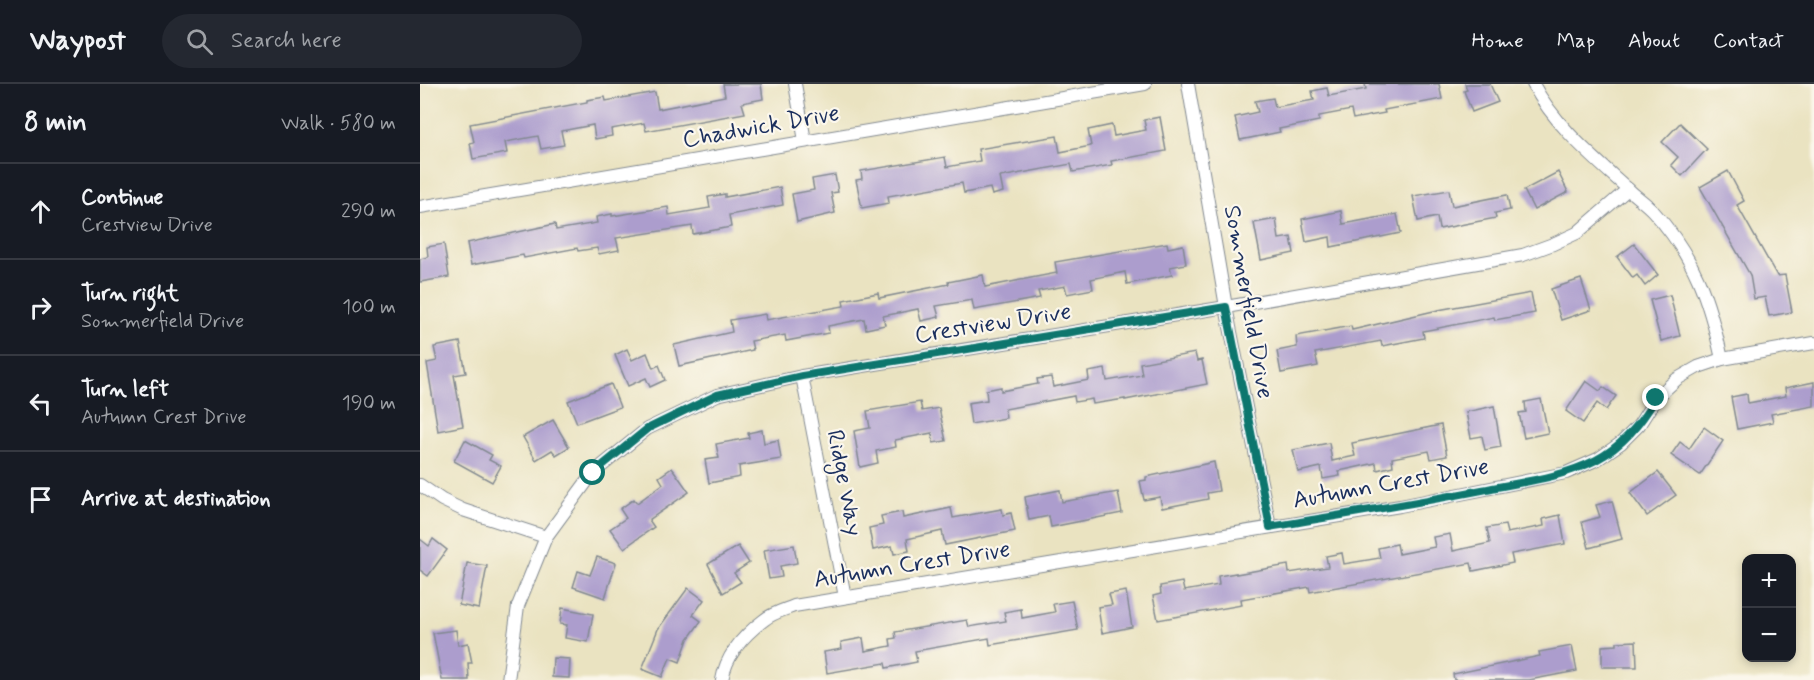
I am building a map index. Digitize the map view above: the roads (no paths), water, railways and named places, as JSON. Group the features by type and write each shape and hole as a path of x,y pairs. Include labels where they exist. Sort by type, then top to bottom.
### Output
{"street":[{"path":"795,84 805,141"},
{"name":"Chadwick Drive","path":"420,207 1145,84"},
{"name":"Sommerfield Drive","path":"1188,84 1226,307 1270,527"},
{"path":"1533,84 1554,116 1628,189 1652,209 1691,262 1703,288 1713,319 1722,359"},
{"name":"Crestview Drive","path":"508,680 518,606 546,537 593,473 647,429 717,395 802,376 1226,307 1523,255 1577,233 1628,189"},
{"name":"Autumn Crest Drive","path":"722,680 724,668 735,648 765,619 794,606 1400,506 1566,473 1598,459 1621,443 1639,425 1656,398 1677,379 1698,367 1722,359 1814,343"},
{"name":"Ridge Way","path":"802,376 845,597"},
{"path":"420,485 442,500 463,510 546,537"}]}
